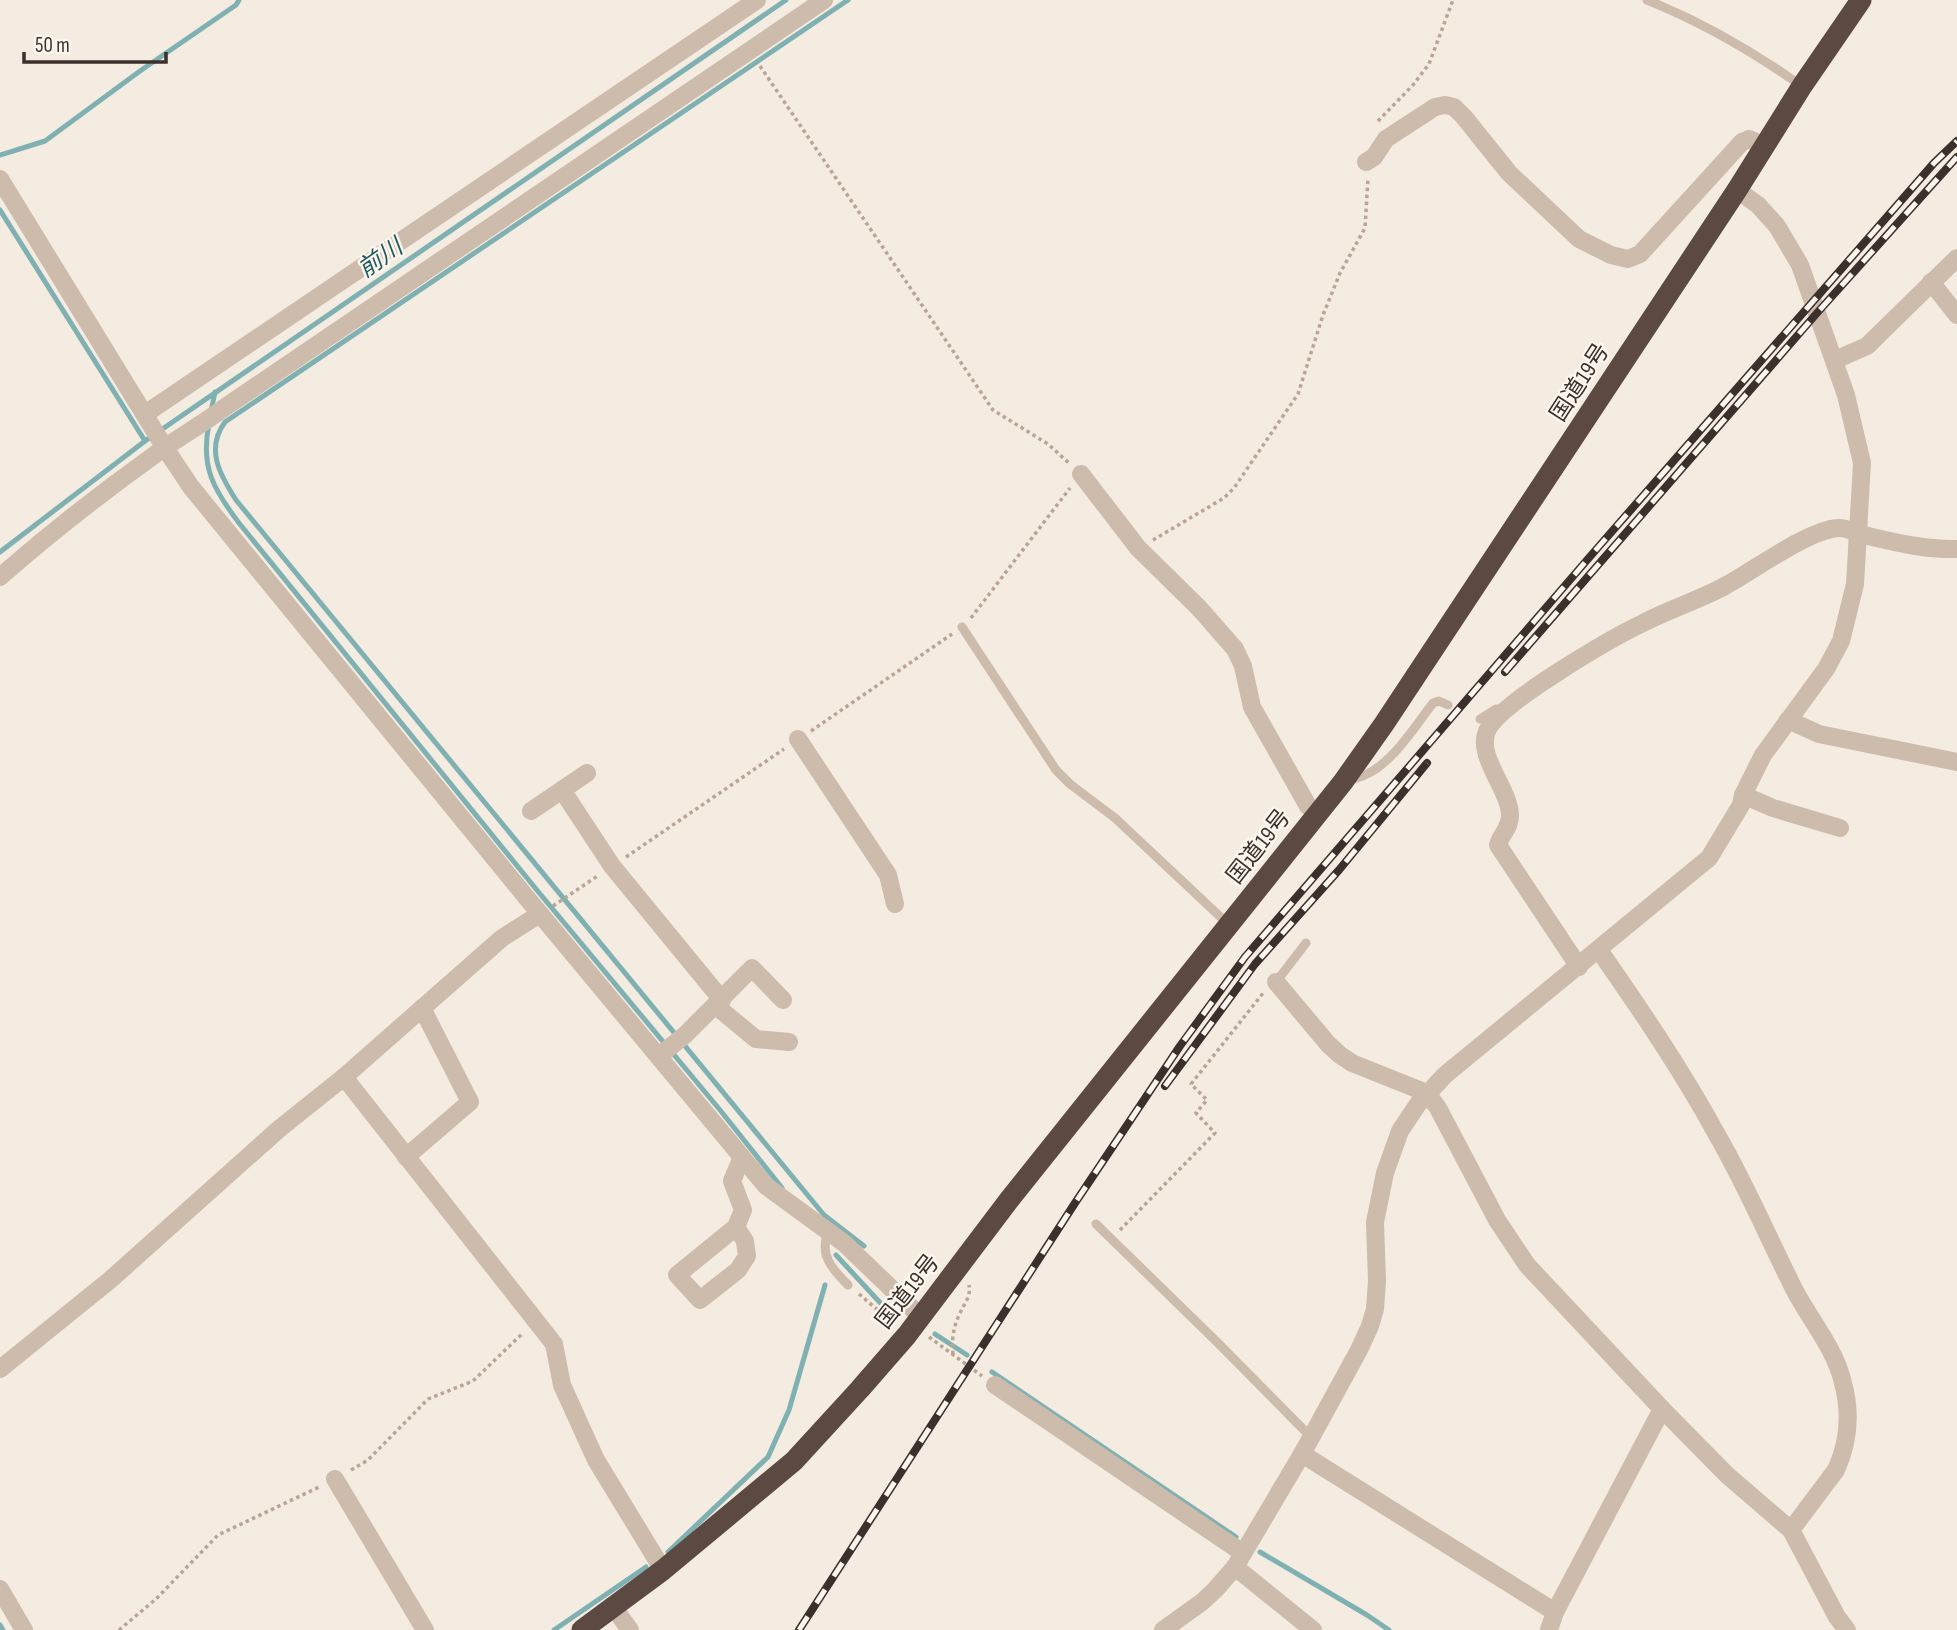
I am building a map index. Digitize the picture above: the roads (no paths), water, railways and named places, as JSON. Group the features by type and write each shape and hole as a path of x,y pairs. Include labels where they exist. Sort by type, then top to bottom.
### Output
{"highway":[{"name":"国道19号","path":"582,1630 663,1570 794,1461 860,1389 924,1326 1009,1200 1343,782 1384,724 1861,0"}],"street":[{"path":"147,419 757,0"},
{"path":"0,577 163,444 201,426 824,0"},
{"path":"1366,162 1374,157 1385,139 1435,107 1454,107 1509,173 1579,239 1611,255 1628,259 1640,254 1742,142 1749,139 1764,146"},
{"path":"0,179 191,487 540,915 765,1185 853,1251 924,1326"},
{"path":"1163,1630 1202,1602 1239,1560 1302,1454 1359,1350 1375,1309 1375,1222 1379,1192 1400,1130 1427,1093 1446,1075 1709,858 1741,805 1763,755 1826,669 1841,641 1855,584 1862,463 1846,395 1800,265 1777,226 1758,205 1737,190"},
{"path":"1835,360 1867,346 1957,258"},
{"path":"1931,282 1957,315"},
{"path":"1081,474 1138,548 1236,649 1243,666 1252,707 1308,806 1317,814"},
{"path":"1578,967 1499,845 1500,838 1507,830 1510,815 1507,800 1485,748 1487,730 1503,712 1528,692 1608,642 1724,586 1811,536 1839,527 1918,546 1957,549"},
{"path":"1788,720 1818,734 1957,762"},
{"path":"798,739 888,875 895,904"},
{"path":"531,811 587,774"},
{"path":"562,790 612,866 719,1003 756,1039 789,1042"},
{"path":"1744,795 1773,808 1840,828"},
{"path":"0,1369 110,1280 279,1129 344,1077 502,939 540,915"},
{"path":"1599,950 1646,1017 1717,1134 1843,1379 1848,1422 1846,1444 1841,1459 1836,1470 1791,1531"},
{"path":"659,1056 719,1003 752,968 783,1000"},
{"path":"1276,982 1340,1055 1352,1063 1427,1093 1438,1108 1497,1220 1527,1265 1727,1475 1791,1531 1837,1617 1847,1630"},
{"path":"407,1157 470,1102 422,1008"},
{"path":"344,1077 554,1344 562,1385 596,1460 663,1570"},
{"path":"736,1227 743,1210 732,1181 742,1157"},
{"path":"1001,1394 1239,1560 1313,1630"},
{"path":"1549,1630 1555,1612 1662,1409"},
{"path":"1302,1454 1555,1612"},
{"path":"335,1479 425,1630"},
{"path":"0,1589 24,1630"},
{"path":"614,1608 631,1630"}],"lane":[{"path":"1647,0 1680,13 1718,34 1763,59 1802,86"},
{"path":"962,627 1056,770 1115,818 1230,925"},
{"path":"1480,719 1517,692 1528,692"},
{"path":"1343,782 1369,774 1384,762 1433,703 1439,701 1448,705"},
{"path":"1276,982 1307,943"},
{"path":"1096,1224 1311,1436"},
{"path":"829,1231 824,1247 826,1257 848,1285"}],"waterway":[{"path":"0,155 45,141 236,5 239,0"},
{"name":"前川","path":"0,552 145,441 786,0"},
{"path":"848,0 225,422 219,432 215,452 220,471 236,500 824,1215 864,1246"},
{"path":"0,210 145,441"},
{"path":"211,411 215,392"},
{"path":"209,424 206,453 211,477 239,523 782,1188"},
{"path":"836,1255 885,1308"},
{"path":"668,1552 768,1457 789,1410 825,1285"},
{"path":"935,1334 967,1355"},
{"path":"992,1372 1236,1537"},
{"path":"1260,1552 1389,1630"},
{"path":"554,1630 646,1567"},
{"path":"0,1625 3,1630"}],"railway":[{"path":"799,1630 1075,1203 1180,1046 1245,957 1594,552 1934,163 1957,141"},
{"path":"1505,672 1817,313 1957,157"},
{"path":"1165,1086 1255,964 1339,870 1427,763"}]}
